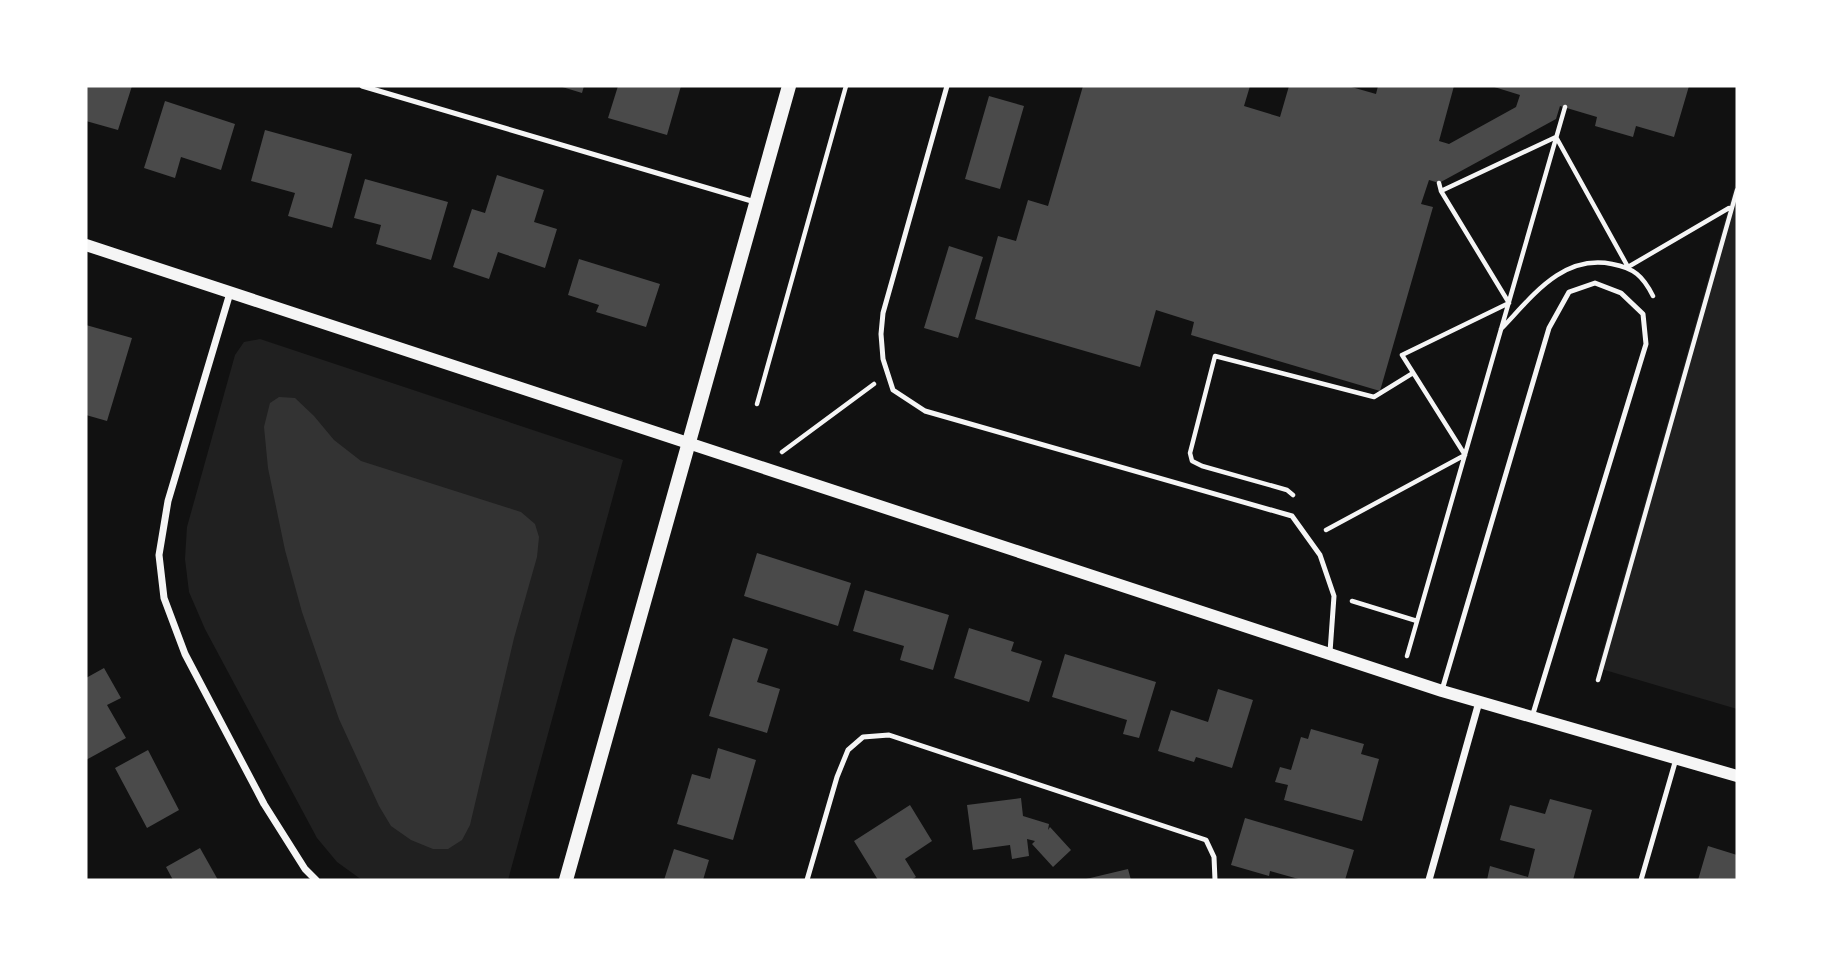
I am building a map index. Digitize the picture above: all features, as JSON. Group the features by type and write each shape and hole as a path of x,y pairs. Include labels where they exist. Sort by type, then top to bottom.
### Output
{"main road":[{"path":"566,880 789,86"}],"street":[{"path":"86,245 1442,691 1737,776"},
{"path":"230,293 168,500 159,555 164,598 184,654 264,804 305,869 316,880"},
{"path":"1429,880 1479,702"}],"lane":[{"path":"362,86 756,203"},
{"path":"947,86 883,313 883,359 894,390 925,411 1292,516 1320,555 1334,596 1330,654"},
{"path":"1442,691 1549,328 1569,292 1595,283 1621,293 1643,314 1646,344 1532,717"},
{"path":"807,880 837,777 848,750 863,737 889,735 1206,840 1214,857 1215,880"},
{"path":"1641,880 1676,758"}],"path":[{"path":"757,404 846,86"},
{"path":"1401,677 1565,107"},
{"path":"1441,191 1556,137"},
{"path":"1556,137 1628,267 1729,208"},
{"path":"1439,183 1441,191 1509,303"},
{"path":"1598,680 1737,190"},
{"path":"1465,456 1402,355 1509,303"},
{"path":"1295,497 1287,491 1192,461 1190,453 1215,356 1374,397 1413,373"},
{"path":"761,468 888,373"},
{"path":"1326,530 1465,456"},
{"path":"1318,521 1331,541"},
{"path":"1350,600 1417,621"}],"shaded area":[{"path":"1737,178 1737,709 1598,668"},
{"path":"260,339 623,460 508,880 362,880 337,862 317,838 205,629 189,592 185,559 187,527 235,355 244,342"},
{"path":"279,397 295,398 334,440 361,461 521,512 535,524 539,537 537,557 514,638 470,825 462,840 448,849 433,849 411,840 391,826 339,719 302,612 285,550 268,468 264,427 270,403"}],"building":[{"path":"86,86 132,86 118,130 86,121"},
{"path":"559,86 584,86 582,93"},
{"path":"618,86 681,86 667,135 608,118"},
{"path":"1083,86 1250,86 1244,106 1280,117 1289,86 1348,86 1376,94 1378,86 1454,86 1439,141 1449,144 1516,107 1520,95 1491,86 1689,86 1674,137 1636,126 1633,137 1595,126 1597,117 1560,106 1556,119 1439,183 1429,180 1421,204 1433,207 1380,391 1191,335 1194,322 1156,310 1140,367 975,319 998,236 1016,241 1028,200 1048,206"},
{"path":"989,96 1024,106 1000,189 965,179"},
{"path":"165,101 235,124 221,170 181,157 175,178 144,168"},
{"path":"265,130 352,154 332,228 288,216 295,193 251,181"},
{"path":"497,175 544,190 534,222 557,229 545,268 498,252 489,279 453,267 472,209 485,213"},
{"path":"365,179 448,202 431,260 376,244 381,225 354,218"},
{"path":"949,246 983,257 958,338 924,328"},
{"path":"579,259 660,284 646,327 596,312 599,305 568,295"},
{"path":"86,325 132,338 107,421 86,415"},
{"path":"757,553 851,583 838,626 744,596"},
{"path":"865,590 949,615 933,670 900,660 904,646 853,631"},
{"path":"969,628 1014,642 1011,651 1042,661 1029,702 954,678"},
{"path":"733,638 768,649 757,682 780,689 767,733 709,716"},
{"path":"1065,654 1156,682 1139,738 1123,734 1127,720 1052,697"},
{"path":"104,668 121,698 107,705 126,738 86,760 86,678"},
{"path":"1218,689 1253,700 1232,768 1196,757 1194,762 1158,751 1171,710 1208,722"},
{"path":"1311,729 1364,744 1361,754 1379,759 1362,821 1284,800 1288,785 1275,782 1280,767 1291,770 1301,737 1308,739"},
{"path":"718,748 756,760 733,840 677,824 692,774 710,779"},
{"path":"148,750 179,810 147,828 115,768"},
{"path":"1021,798 1023,816 1049,824 1048,830 1050,827 1071,850 1053,867 1032,844 1035,841 1027,839 1029,856 1012,859 1010,845 973,850 967,805"},
{"path":"1550,799 1592,810 1573,880 1487,880 1490,866 1528,877 1535,849 1500,840 1510,805 1545,814"},
{"path":"910,805 932,841 905,859 916,877 911,880 878,880 854,841"},
{"path":"1245,818 1354,850 1345,880 1302,880 1270,871 1269,876 1231,865"},
{"path":"1708,846 1737,855 1737,880 1698,880"},
{"path":"200,848 218,880 173,880 166,867"},
{"path":"674,849 709,860 703,880 664,880"},
{"path":"1128,869 1131,880 1086,880 1086,879"}]}
